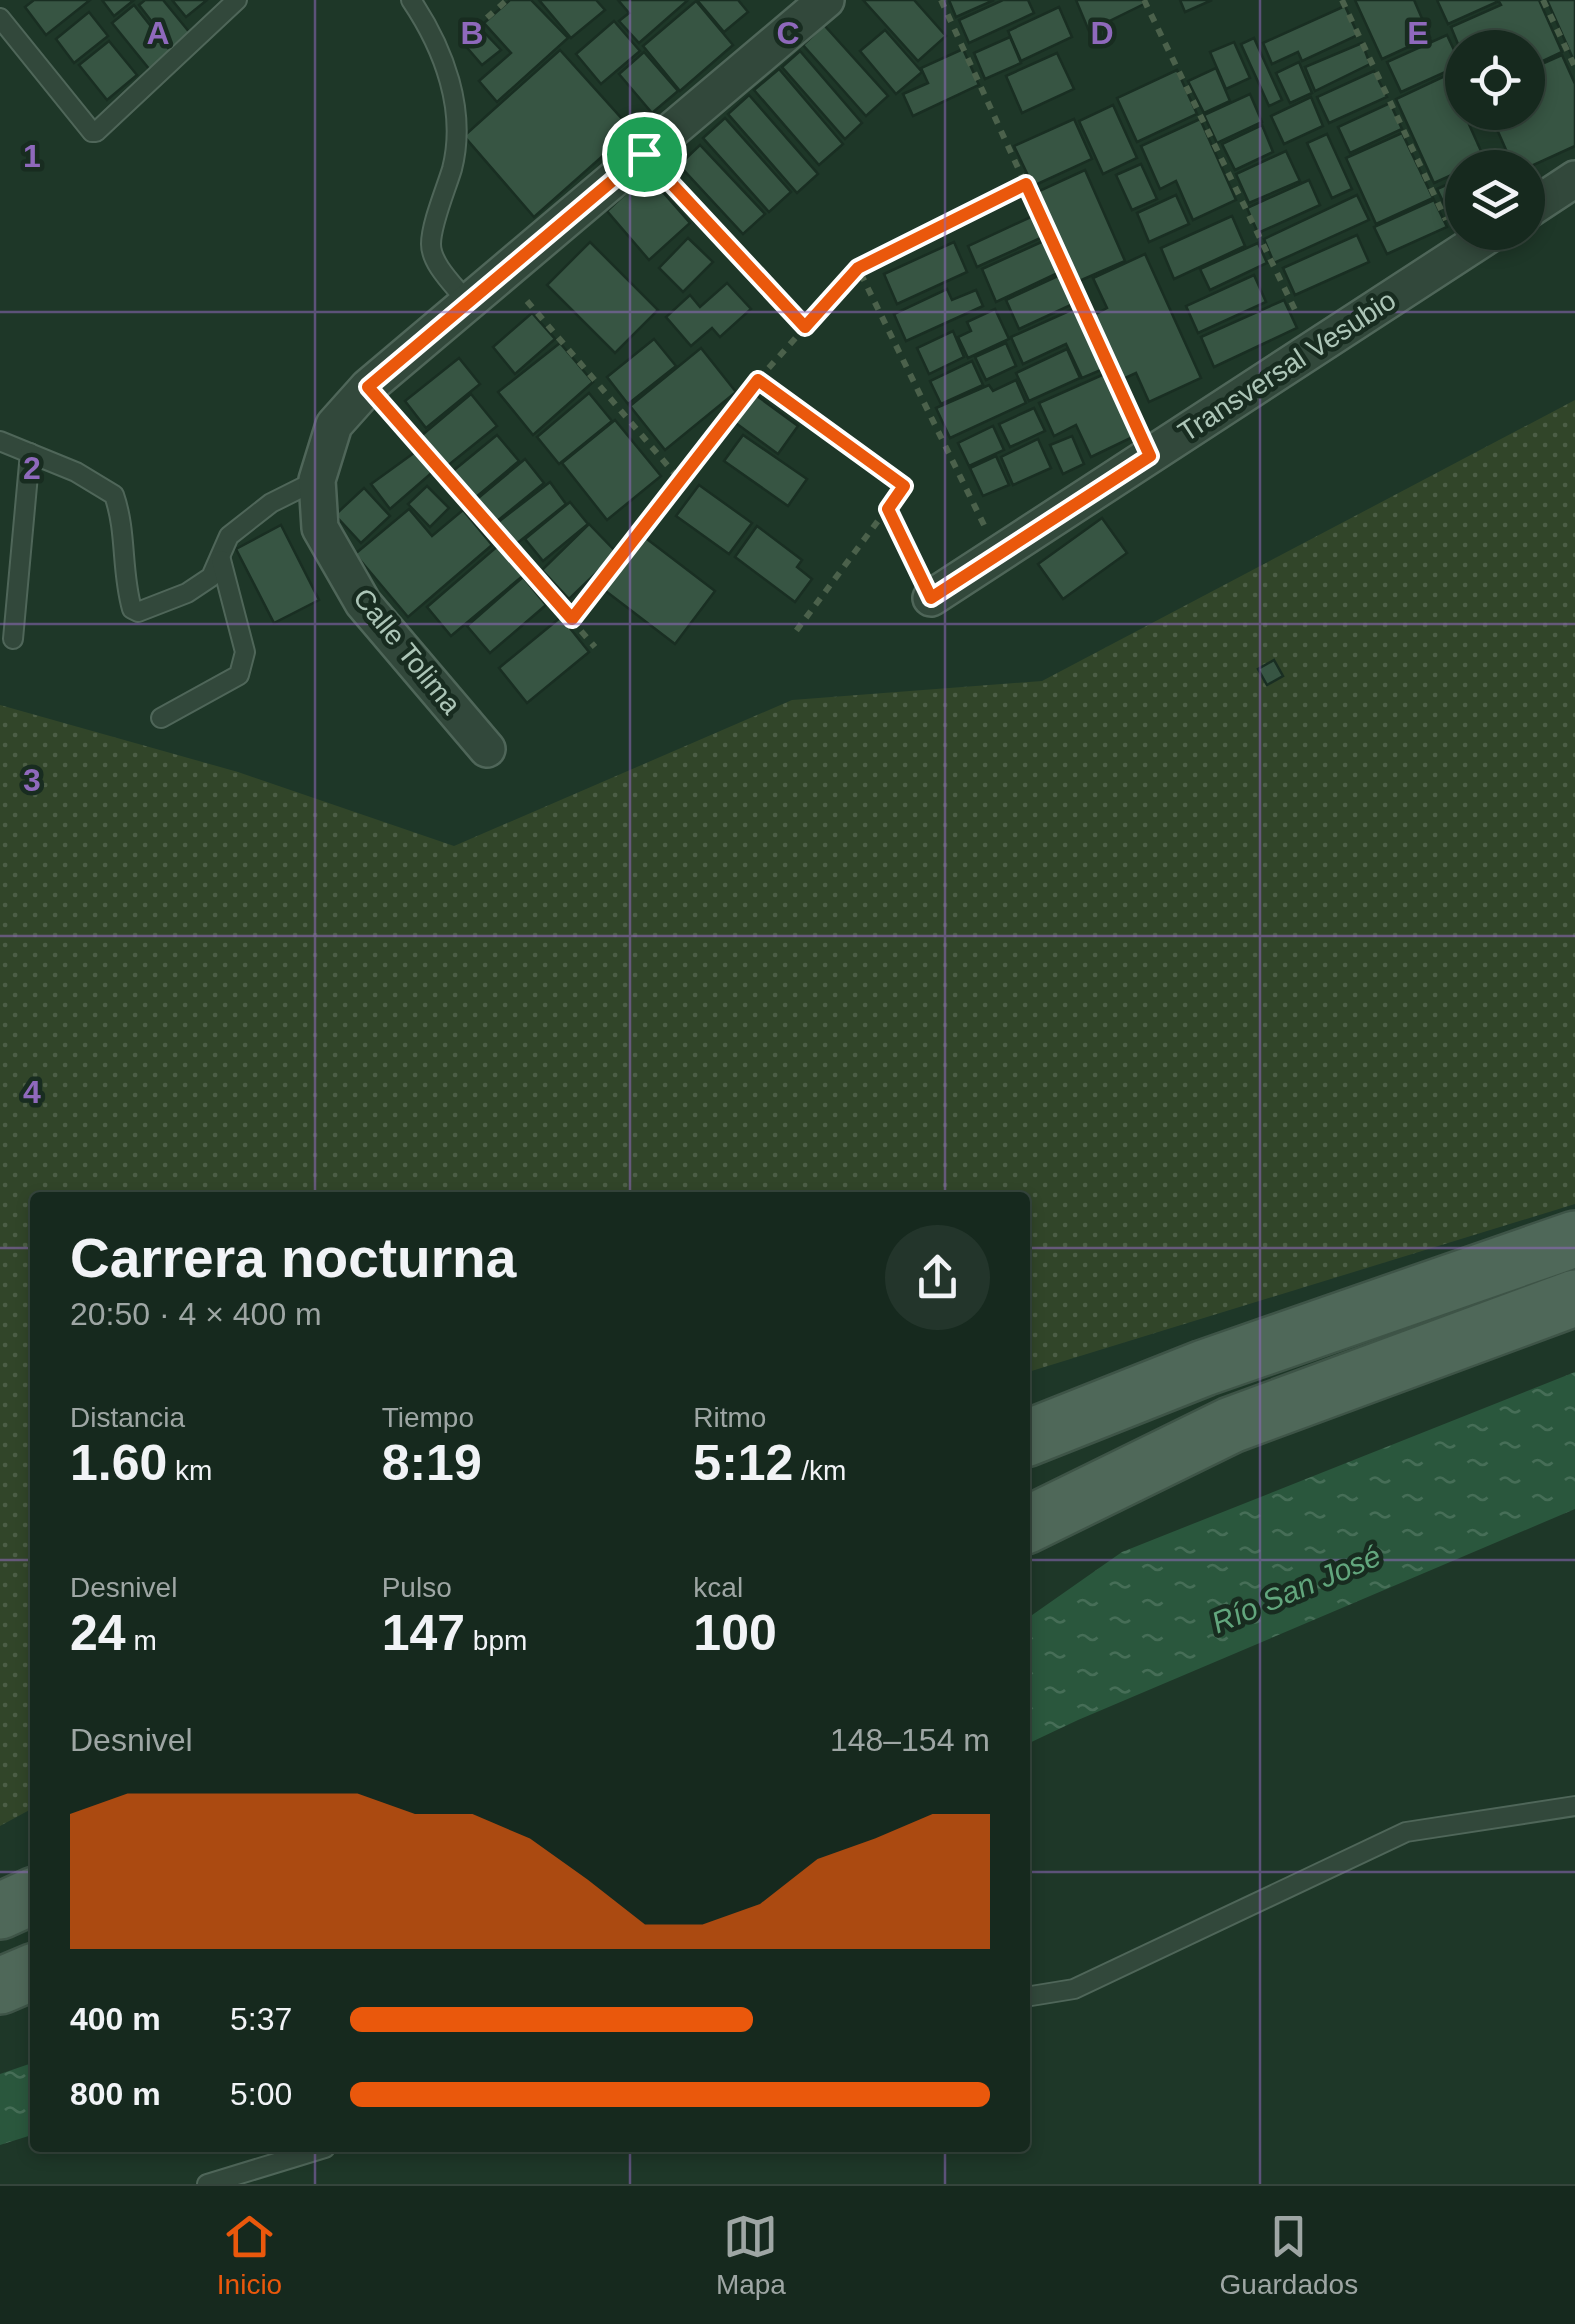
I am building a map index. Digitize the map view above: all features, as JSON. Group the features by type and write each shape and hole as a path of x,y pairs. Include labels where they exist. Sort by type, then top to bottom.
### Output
{"main road":[{"path":"1030,1436 1204,1368 1575,1239"},
{"path":"1030,1524 1231,1425 1575,1298"},
{"path":"0,1910 30,1896"},
{"path":"0,1986 30,1973"}],"street":[{"name":"Calle Tolima","path":"487,750 363,603 320,528 316,480 334,426 368,387 826,0"},
{"path":"1545,199 1575,179"},
{"name":"Transversal Vesubio","path":"931,598 1465,250"}],"lane":[{"path":"0,18 92,132 96,132 238,0"},
{"path":"412,0 443,57 452,91 458,144 431,246 442,270 468,303"},
{"path":"0,441 76,472 114,495 121,516 127,591 132,608 138,612 187,593 211,577 230,536 271,503 316,480"},
{"path":"13,639 30,452"},
{"path":"161,718 239,675 244,664 245,652 221,560"},
{"path":"1030,1996 1074,1988 1406,1832 1575,1806"},
{"path":"207,2184 312,2152"}],"path":[{"path":"443,57 506,0"},
{"path":"941,0 1150,456"},
{"path":"1144,0 1314,349"},
{"path":"1342,0 1462,252"},
{"path":"1543,0 1575,67"},
{"path":"644,154 805,327"},
{"path":"572,619 758,380 858,268 1026,184"},
{"path":"858,268 998,555"},
{"path":"503,273 680,480"},
{"path":"758,380 904,486 796,632"},
{"path":"368,387 595,646"},
{"path":"888,509 931,598"}],"shaded area":[{"path":"1575,400 1575,1204 1030,1371 1030,1192 30,1192 30,1810 0,1826 0,705 238,772 454,846 792,700 1042,681"}],"water":[{"name":"Río San José","path":"1575,1372 1575,1509 1030,1743 1030,1616 1122,1552"},
{"path":"30,2064 30,2136 0,2145 0,2074"}],"building":[{"path":"34,0 90,0 46,35 25,7"},
{"path":"102,0 134,0 114,16"},
{"path":"145,0 163,0 190,33 172,48 139,5"},
{"path":"172,0 207,0 186,17"},
{"path":"510,0 531,0 568,38 497,102 479,81 511,53 484,23"},
{"path":"539,0 596,0 605,10 571,38"},
{"path":"618,0 688,0 639,43 619,21 629,13"},
{"path":"697,0 738,0 748,12 724,32"},
{"path":"863,0 914,0 946,36 918,61"},
{"path":"949,0 994,0 956,17"},
{"path":"1003,0 1028,0 1034,13 969,43 959,20"},
{"path":"1076,0 1142,0 1144,4 1089,31"},
{"path":"1180,0 1212,0 1185,12"},
{"path":"1355,0 1414,0 1430,37 1382,59"},
{"path":"1437,0 1498,0 1499,1 1448,24"},
{"path":"1498,0 1539,0 1562,52 1545,60 1545,30 1452,30 1451,27 1501,5"},
{"path":"1547,0 1575,0 1575,63"},
{"path":"696,1 733,45 680,91 643,46"},
{"path":"134,5 172,53 150,70 112,23"},
{"path":"1345,6 1358,35 1302,61 1298,52 1272,64 1263,43"},
{"path":"1059,7 1072,37 1021,61 1008,31"},
{"path":"89,12 108,36 74,63 56,39"},
{"path":"614,21 640,51 601,84 576,54"},
{"path":"824,25 888,96 866,116 803,45"},
{"path":"481,29 501,50 482,65 463,43"},
{"path":"885,30 922,72 896,94 860,51"},
{"path":"1445,36 1445,72 1401,92 1387,62"},
{"path":"1010,37 1021,63 985,79 974,53"},
{"path":"1254,38 1282,100 1269,106 1241,44"},
{"path":"109,41 137,75 107,100 79,65"},
{"path":"1234,42 1250,78 1226,89 1210,52"},
{"path":"1362,43 1370,64 1315,91 1305,67"},
{"path":"963,49 979,85 913,116 903,94 928,83 921,68"},
{"path":"560,50 632,130 534,217 464,136"},
{"path":"800,51 862,123 845,139 782,67"},
{"path":"644,52 678,91 652,113 619,74"},
{"path":"1057,53 1074,89 1022,113 1006,76"},
{"path":"1562,55 1575,84 1575,146 1545,160 1545,150 1506,150 1497,130 1545,130 1545,62"},
{"path":"1299,62 1312,93 1290,103 1276,73"},
{"path":"1216,68 1230,101 1204,113 1188,81"},
{"path":"779,69 843,144 819,165 754,90"},
{"path":"1177,70 1197,114 1137,142 1117,98"},
{"path":"1374,71 1387,97 1329,123 1317,97"},
{"path":"1445,76 1445,130 1472,130 1481,150 1445,150 1445,178 1434,183 1396,99"},
{"path":"1250,94 1262,122 1217,143 1204,115"},
{"path":"749,95 818,174 797,193 728,114"},
{"path":"1311,97 1323,126 1284,144 1271,116"},
{"path":"1390,103 1402,129 1350,153 1338,127"},
{"path":"1113,105 1137,158 1103,174 1079,121"},
{"path":"725,118 791,192 769,212 703,138"},
{"path":"1074,119 1092,159 1033,186 1014,146"},
{"path":"1200,119 1236,200 1193,220 1176,181 1160,189 1141,146"},
{"path":"1262,125 1273,152 1235,170 1222,144"},
{"path":"1402,133 1433,198 1376,224 1346,158"},
{"path":"1327,134 1352,189 1332,198 1307,143"},
{"path":"700,145 765,214 743,234 679,165"},
{"path":"1286,151 1300,181 1249,203 1236,174"},
{"path":"1141,164 1157,199 1132,210 1116,175"},
{"path":"1085,170 1125,261 1077,282 1037,192"},
{"path":"647,174 690,223 649,260 607,211"},
{"path":"1309,180 1320,205 1258,233 1247,208"},
{"path":"1445,185 1445,206 1437,189"},
{"path":"1176,195 1189,224 1149,242 1137,213"},
{"path":"1357,195 1369,220 1274,263 1264,239"},
{"path":"1434,200 1445,223 1445,228 1387,254 1374,227"},
{"path":"1035,215 1045,236 977,267 968,246"},
{"path":"1232,216 1245,246 1174,279 1161,248"},
{"path":"1357,235 1369,262 1295,295 1283,268"},
{"path":"688,238 713,262 683,292 659,268"},
{"path":"1048,239 1062,271 996,302 982,269"},
{"path":"590,242 658,310 615,353 547,285"},
{"path":"954,242 967,272 897,304 884,274"},
{"path":"1258,243 1267,263 1210,290 1200,269"},
{"path":"1145,254 1201,378 1149,402 1136,373 1123,379 1094,315 1107,308 1093,278"},
{"path":"1060,275 1073,304 1019,329 1006,300"},
{"path":"1254,275 1266,302 1198,333 1186,306"},
{"path":"727,283 751,309 720,337 712,328 691,346 666,317 690,295 700,307"},
{"path":"947,289 952,300 976,290 983,306 906,341 894,314"},
{"path":"1284,300 1297,328 1214,367 1201,337"},
{"path":"1078,307 1108,367 1082,378 1066,344 1023,364 1011,337"},
{"path":"995,309 1009,339 968,358 958,337 971,331 967,322"},
{"path":"532,313 555,339 515,374 493,347"},
{"path":"953,331 964,357 929,374 917,348"},
{"path":"654,339 676,366 628,404 607,377"},
{"path":"560,343 593,382 533,435 498,392"},
{"path":"1006,343 1016,366 986,380 975,357"},
{"path":"701,348 736,392 665,450 630,406"},
{"path":"1067,349 1080,378 1029,401 1016,373"},
{"path":"459,358 480,384 426,428 405,401"},
{"path":"972,361 983,385 941,404 930,381"},
{"path":"1109,372 1139,434 1091,457 1076,425 1054,436 1039,403"},
{"path":"1016,380 1026,403 950,438 936,408 989,385 993,391"},
{"path":"589,393 612,421 559,464 537,437"},
{"path":"753,393 798,426 778,454 733,421"},
{"path":"471,394 497,426 446,467 421,436"},
{"path":"1034,408 1045,431 1010,447 999,424"},
{"path":"615,420 661,476 607,520 562,463"},
{"path":"993,426 1004,450 969,466 958,443"},
{"path":"497,435 519,461 475,498 453,471"},
{"path":"743,435 807,479 788,506 724,461"},
{"path":"1072,436 1084,464 1063,474 1050,445"},
{"path":"1038,439 1051,468 1013,485 1001,457"},
{"path":"418,450 435,470 390,509 371,484"},
{"path":"996,456 1009,485 983,496 970,468"},
{"path":"525,459 544,483 496,522 477,499"},
{"path":"550,482 566,504 515,545 497,523"},
{"path":"699,485 752,523 729,554 676,516"},
{"path":"427,486 449,508 430,527 408,504"},
{"path":"364,488 390,516 361,543 335,515"},
{"path":"570,502 588,524 543,561 525,539"},
{"path":"409,509 432,536 463,510 492,545 408,617 355,554"},
{"path":"1102,518 1127,553 1063,599 1038,564"},
{"path":"589,524 617,553 569,599 542,570"},
{"path":"281,525 319,600 274,623 236,549"},
{"path":"757,526 802,560 797,567 812,579 795,602 735,557"},
{"path":"643,536 715,591 675,644 603,589"},
{"path":"500,544 525,574 451,636 427,607"},
{"path":"523,577 546,605 490,653 467,626"},
{"path":"561,617 589,652 527,703 499,668"},
{"path":"1274,660 1283,676 1267,685 1258,669"}],"route":[{"path":"644,154 805,327 858,268 1026,184 1150,456 931,598 888,509 904,486 758,380 572,619 368,387 644,154"}]}
